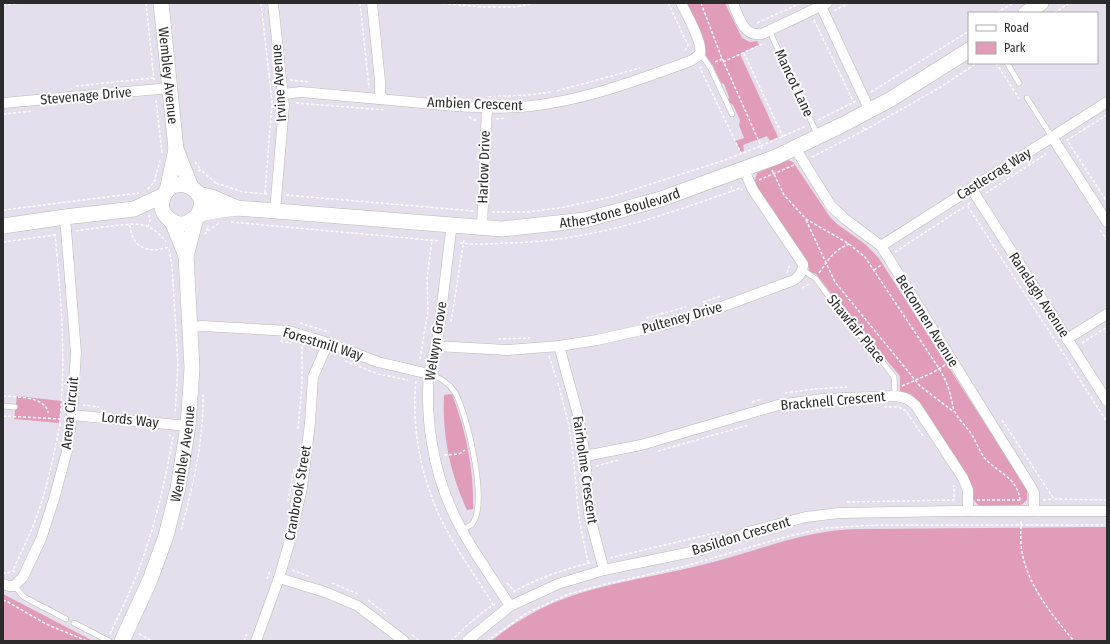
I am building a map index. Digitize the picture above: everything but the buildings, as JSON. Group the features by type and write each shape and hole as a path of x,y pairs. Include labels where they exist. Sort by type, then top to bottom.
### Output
{"street":[{"name":"Wembley Avenue","path":"160,3 176,149 167,188"},
{"name":"Irvine Avenue","path":"273,3 284,114 275,211"},
{"path":"372,3 380,94"},
{"path":"681,3 698,40 700,53"},
{"path":"733,3 746,30 752,34 770,30 824,4 870,111"},
{"path":"1028,12 1042,3"},
{"name":"Atherstone Boulevard","path":"201,198 237,208 502,229 585,220 661,199 768,160 795,148 816,130 870,111 968,51"},
{"name":"Ambien Crescent","path":"283,94 301,92 380,94 486,107 520,107 568,99 624,84 685,63 697,57 700,53"},
{"name":"Stevenage Drive","path":"3,103 170,88"},
{"name":"Castlecrag Way","path":"881,246 1107,102"},
{"name":"Harlow Drive","path":"482,227 486,107"},
{"path":"1052,137 1107,222"},
{"name":"Belconnen Avenue","path":"795,148 832,206 845,219 881,246 1032,487 1034,493 1034,511"},
{"name":"Wembley Avenue","path":"176,149 201,198"},
{"path":"744,170 753,190 800,258 803,264 803,270"},
{"path":"3,226 134,209 167,188 176,185 181,185 201,198"},
{"path":"167,188 162,200 163,210 170,220"},
{"name":"Ranelagh Avenue","path":"971,188 1107,401"},
{"path":"134,209 182,224 187,223 201,198"},
{"path":"185,240 201,198"},
{"name":"Arena Circuit","path":"14,586 24,577 41,538 54,499 66,451 72,414 76,353 65,217"},
{"name":"Wembley Avenue","path":"125,640 150,580 166,536 178,488 180,431 192,368 191,327 185,240 170,220"},
{"name":"Welwyn Grove","path":"452,224 436,346 429,374 431,437 440,481 451,508 462,530 510,606"},
{"name":"Pulteney Drive","path":"436,346 508,350 559,346 598,340 660,326 716,309 794,280 803,270"},
{"path":"1067,339 1107,314"},
{"name":"Forestmill Way","path":"191,327 202,326 289,331 328,343 378,362 429,374"},
{"name":"Cranbrook Street","path":"256,641 279,578 290,540 302,488 314,377 328,343"},
{"name":"Fairholme Crescent","path":"559,346 578,415 585,456 589,514 608,570"},
{"name":"Bracknell Crescent","path":"585,456 641,445 778,404 823,399 895,396 908,398 916,406 963,478 968,490 968,511"},
{"name":"Lords Way","path":"72,414 180,431"},
{"name":"Basildon Crescent","path":"468,641 510,606 558,584 608,570 701,550 752,531 806,517 839,513 1107,511"},
{"path":"279,578 325,592 358,606 404,641"},
{"path":"3,584 14,586"}],"lane":[{"name":"Mancot Lane","path":"770,30 816,130"},
{"path":"700,53 710,67 732,114"},
{"path":"1008,64 1019,83"},
{"path":"1027,98 1052,137"},
{"name":"Shawfair Place","path":"803,270 816,279 837,308 894,377 895,396"},
{"path":"429,374 436,376 454,390 459,402 475,459 478,499 477,514 472,524 462,530"},
{"path":"3,406 15,407"},
{"path":"14,586 24,597 66,618"},
{"path":"74,624 108,641"}],"path":[{"path":"3,5 24,3"},
{"path":"261,3 272,102 265,194"},
{"path":"360,3 368,88 380,94"},
{"path":"438,3 483,7 515,7 534,3"},
{"path":"668,3 688,45 685,52 681,53 688,72 700,68"},
{"path":"701,3 721,56 784,195 806,219 849,244 865,257 940,370 951,396 954,412"},
{"path":"999,12 1013,3"},
{"path":"1056,12 1069,3"},
{"path":"814,20 854,103"},
{"path":"201,198 243,192 483,212 527,212 553,209 611,197 722,162 783,137 816,130 854,103 968,32"},
{"path":"744,53 783,137"},
{"path":"865,130 939,88 975,64"},
{"path":"997,64 1020,101"},
{"path":"485,97 556,92 644,66"},
{"path":"269,75 289,73 290,80 313,82"},
{"path":"1107,115 1067,140 1107,202"},
{"path":"985,194 1046,154"},
{"path":"130,225 130,232 141,247 155,250 207,232 201,198 201,170 201,198"},
{"path":"3,210 145,192 158,178 167,188"},
{"path":"896,256 894,253 964,207"},
{"path":"806,219 834,282 920,386 954,412 971,434 978,448 988,462 1007,476 1016,485 1020,494 1022,551 1033,582 1048,610 1074,641"},
{"path":"3,242 55,235"},
{"path":"108,641 132,586 150,538 180,431 172,266 185,240"},
{"path":"420,358 428,311 427,278 432,240"},
{"path":"699,303 721,296"},
{"path":"644,319 686,307"},
{"path":"1084,347 1082,343 1107,327"},
{"path":"498,339 533,337"},
{"path":"279,341 296,343"},
{"path":"298,429 302,386 302,345 324,352 378,374 416,381"},
{"path":"549,356 557,379 568,426 574,464 578,518 588,563"},
{"path":"179,536 192,488 200,443 203,388"},
{"path":"3,396 41,402 48,409 48,413"},
{"path":"3,416 60,419 60,425 46,486 33,525 13,571 6,574 3,572"},
{"path":"1002,420 1054,500 1107,500"},
{"path":"60,425 70,426"},
{"path":"434,452 446,456 459,454 472,445"},
{"path":"287,506 294,465"},
{"path":"595,466 596,472"},
{"path":"487,641 527,613 569,594 682,567 785,537 825,528 886,525 1107,525"},
{"path":"608,570 609,558"},
{"path":"13,571 24,577"},
{"path":"3,600 46,624 87,641"},
{"path":"139,634 152,641"}],"green space":[{"path":"684,3 725,3 742,38 750,42 757,41 759,45 740,54 778,137 770,141 767,136 743,145 744,151 741,152 735,141 744,138 739,125 740,120 733,105 728,100 729,97 724,84 721,83 713,66 706,56 706,51"},
{"path":"788,160 793,162 830,217 837,224 865,244 878,257 1027,489 1027,500 1021,505 980,506 976,503 915,399 911,394 900,391 900,376 843,309 816,274 810,272 807,263 757,188 755,180 757,173"},
{"path":"452,394 465,436 472,479 473,509 467,510 456,482 448,454 444,425 444,395"},
{"path":"17,396 62,401 59,423 14,419"},
{"path":"1107,527 1107,641 491,641 528,615 571,596 609,585 687,569 781,542 819,533 859,529"},
{"path":"3,594 93,641 3,641"}]}
